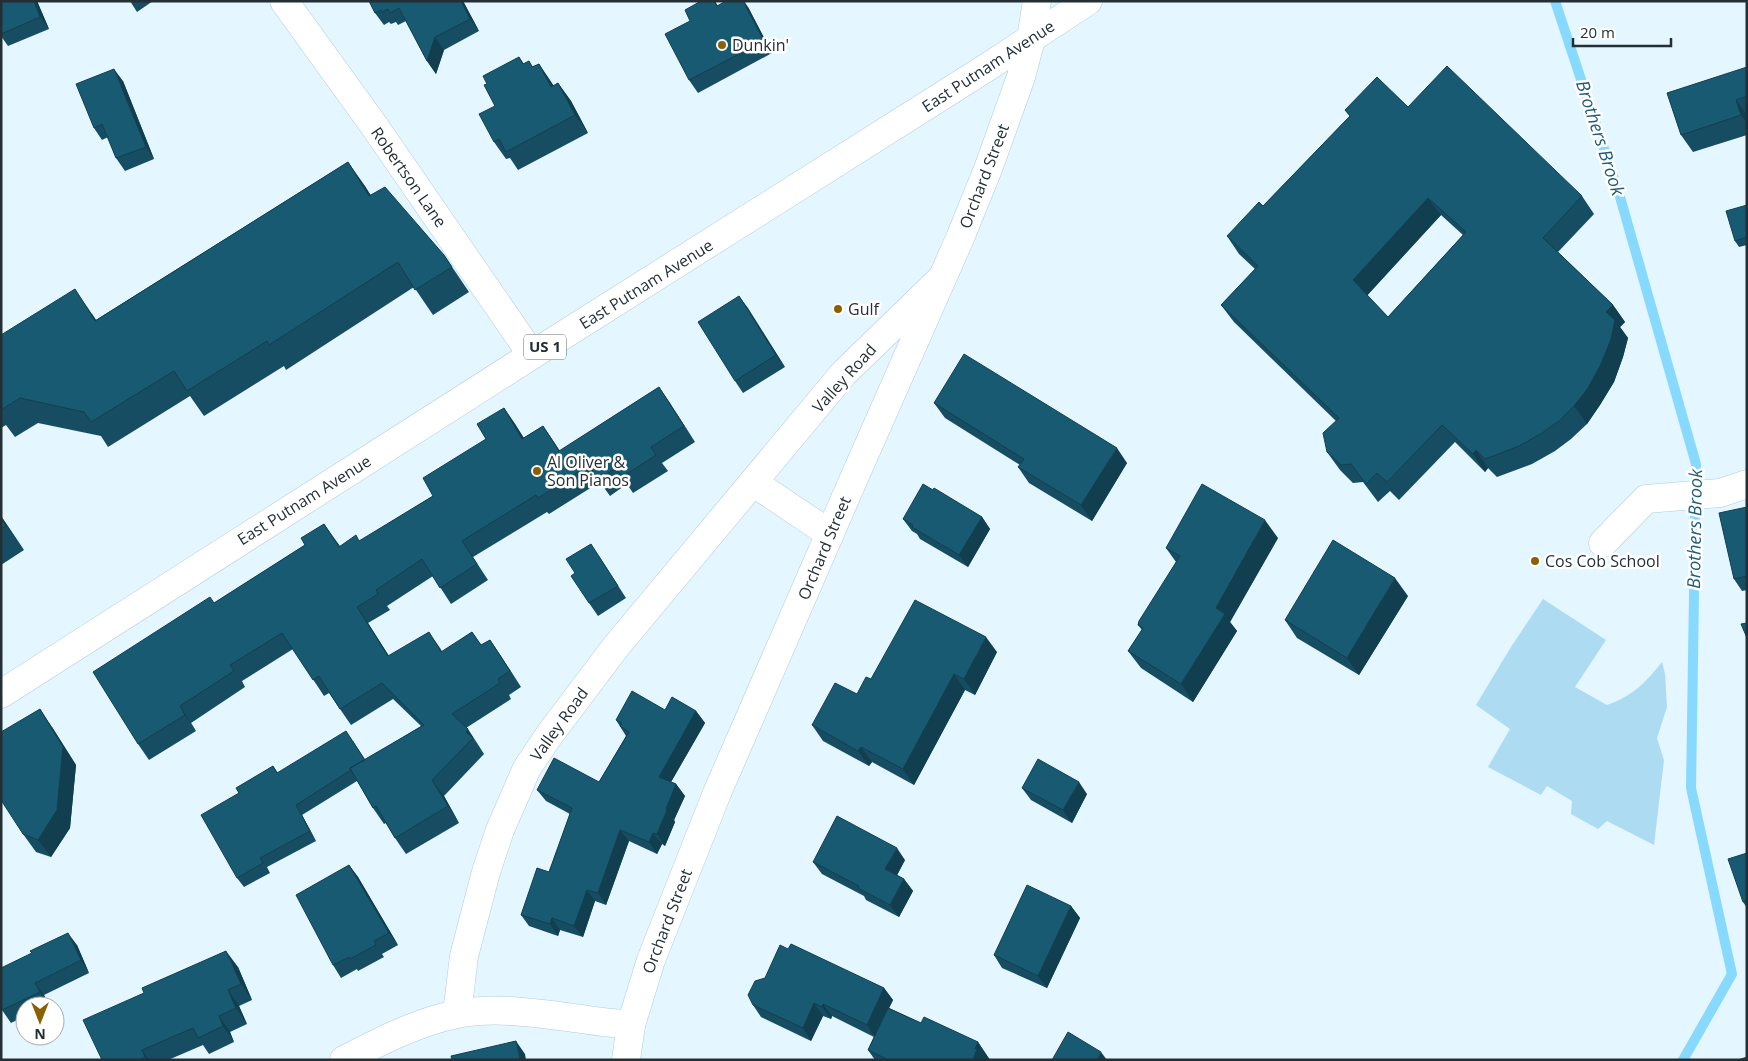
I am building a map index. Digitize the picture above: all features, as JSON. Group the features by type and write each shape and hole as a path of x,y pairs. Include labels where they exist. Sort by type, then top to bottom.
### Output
{"main road":[{"name":"Robertson Lane","path":"284,1 375,127 532,355"},
{"name":"Orchard Street","path":"626,1060 631,1025 651,960 710,811 960,238 988,169 1021,77 1031,39 1037,1"},
{"name":"East Putnam Avenue","path":"1,694 1088,1"},
{"name":"Valley Road","path":"457,1014 464,956 486,872 500,830 527,768 614,649 844,373 941,279"},
{"path":"754,483 830,534"},
{"path":"1603,543 1646,499 1720,493 1747,484"},
{"path":"344,1060 374,1044 418,1026 457,1014 515,1011 631,1025"}],"shaded area":[{"path":"1543,599 1606,640 1575,687 1607,705 1632,693 1662,662 1665,674 1667,707 1657,738 1664,760 1654,845 1607,821 1598,829 1571,814 1572,801 1547,786 1541,795 1488,767 1510,729 1476,705"}],"building":[{"path":"1,1 34,1 40,17 1,34"},
{"path":"369,1 461,1 470,19 435,37 427,61 399,8 390,13 388,9 375,13"},
{"path":"701,1 714,1 717,6 726,1 743,1 764,41 689,80 665,34 690,21 685,10"},
{"path":"519,57 523,64 529,61 532,67 539,64 551,87 558,83 575,115 506,152 499,139 494,142 479,114 495,106 484,85 487,84 483,76"},
{"path":"1447,66 1582,196 1543,238 1613,305 1606,312 1615,320 1611,339 1601,364 1588,388 1559,421 1542,433 1519,446 1485,459 1476,450 1473,454 1442,425 1387,482 1377,473 1366,484 1351,464 1341,465 1327,452 1323,433 1339,418 1221,305 1258,266 1227,236 1259,202 1263,206 1350,116 1345,110 1377,77 1408,107","holes":["1428,198 1466,232 1388,317 1353,280"]},
{"path":"1747,67 1747,96 1736,100 1741,115 1681,135 1667,93"},
{"path":"114,69 146,147 116,158 102,124 94,128 76,84"},
{"path":"348,162 369,196 385,187 444,255 452,267 415,290 398,262 269,345 267,341 187,391 174,371 91,422 84,412 20,398 1,410 1,335 75,289 95,321"},
{"path":"1747,205 1747,237 1735,241 1726,211"},
{"path":"739,296 776,355 735,381 698,322"},
{"path":"964,354 1117,448 1081,505 1018,467 1024,459 934,403"},
{"path":"659,387 684,426 651,447 656,455 622,477 616,468 598,480 589,465 538,498 536,495 462,541 477,564 440,588 422,559 376,590 378,594 357,607 388,656 429,632 441,652 472,632 481,645 490,640 510,671 498,679 500,683 452,714 468,729 466,732 473,738 432,780 448,806 395,838 376,806 373,808 350,768 424,725 382,683 340,709 319,676 313,680 282,633 230,665 234,671 180,706 185,715 138,744 93,672 210,597 214,603 305,545 301,538 324,524 339,547 356,535 359,541 433,496 423,478 486,439 477,424 504,408 522,439 543,426 559,451"},
{"path":"923,484 933,490 934,488 982,517 959,555 912,527 913,525 903,519"},
{"path":"1202,484 1265,520 1216,608 1225,614 1181,684 1128,651 1143,628 1138,625 1139,621 1180,556 1166,548"},
{"path":"1747,507 1747,576 1734,579 1719,513"},
{"path":"1,518 6,526 1,529"},
{"path":"1333,540 1395,578 1347,658 1285,620"},
{"path":"591,544 618,586 589,603 571,576 575,573 566,559"},
{"path":"915,600 986,637 964,679 954,674 903,769 861,747 858,751 812,725 835,683 857,694 866,677 871,679"},
{"path":"1747,623 1747,638 1741,624"},
{"path":"632,691 665,710 672,697 696,711 659,777 676,784 657,834 653,833 649,842 620,830 598,893 587,890 574,926 552,918 550,924 521,915 537,868 549,872 572,808 537,790 554,758 599,782 629,732 620,726 622,723 616,720"},
{"path":"40,709 63,747 57,810 38,840 23,834 1,800 1,732"},
{"path":"346,731 365,760 296,805 310,831 260,858 263,863 237,878 201,815 239,793 236,788 273,766 277,773"},
{"path":"1038,759 1079,782 1063,810 1022,788"},
{"path":"837,816 897,848 885,869 904,879 890,905 813,862"},
{"path":"1747,853 1747,900 1743,902 1728,859"},
{"path":"349,865 389,933 374,941 376,945 350,959 349,957 333,965 296,895"},
{"path":"1027,885 1071,906 1038,976 994,955"},
{"path":"68,933 81,960 35,983 40,992 32,996 15,996 15,1004 2,1010 1,968 32,953 30,951"},
{"path":"791,944 884,988 867,1025 823,1004 822,1007 814,1003 803,1028 753,1005 748,995 755,981 765,978 780,945 788,949"},
{"path":"226,951 241,984 228,990 236,1008 219,1016 223,1026 198,1038 193,1028 142,1050 145,1057 139,1060 102,1060 83,1020 144,993 142,988"},
{"path":"888,1008 921,1023 924,1017 978,1042 973,1060 889,1060 868,1050"},
{"path":"1068,1032 1101,1052 1097,1060 1052,1060"},
{"path":"516,1041 520,1060 452,1060 451,1056"}],"waterway":[{"name":"Brothers Brook","path":"1555,1 1620,197 1696,464 1691,788 1732,974 1683,1060"}],"place":[{"name":"Dunkin'","path":"722,45"},
{"name":"Gulf","path":"838,309"},
{"name":"Al Oliver & Son Pianos","path":"537,471"},
{"name":"Cos Cob School","path":"1535,561"}]}
